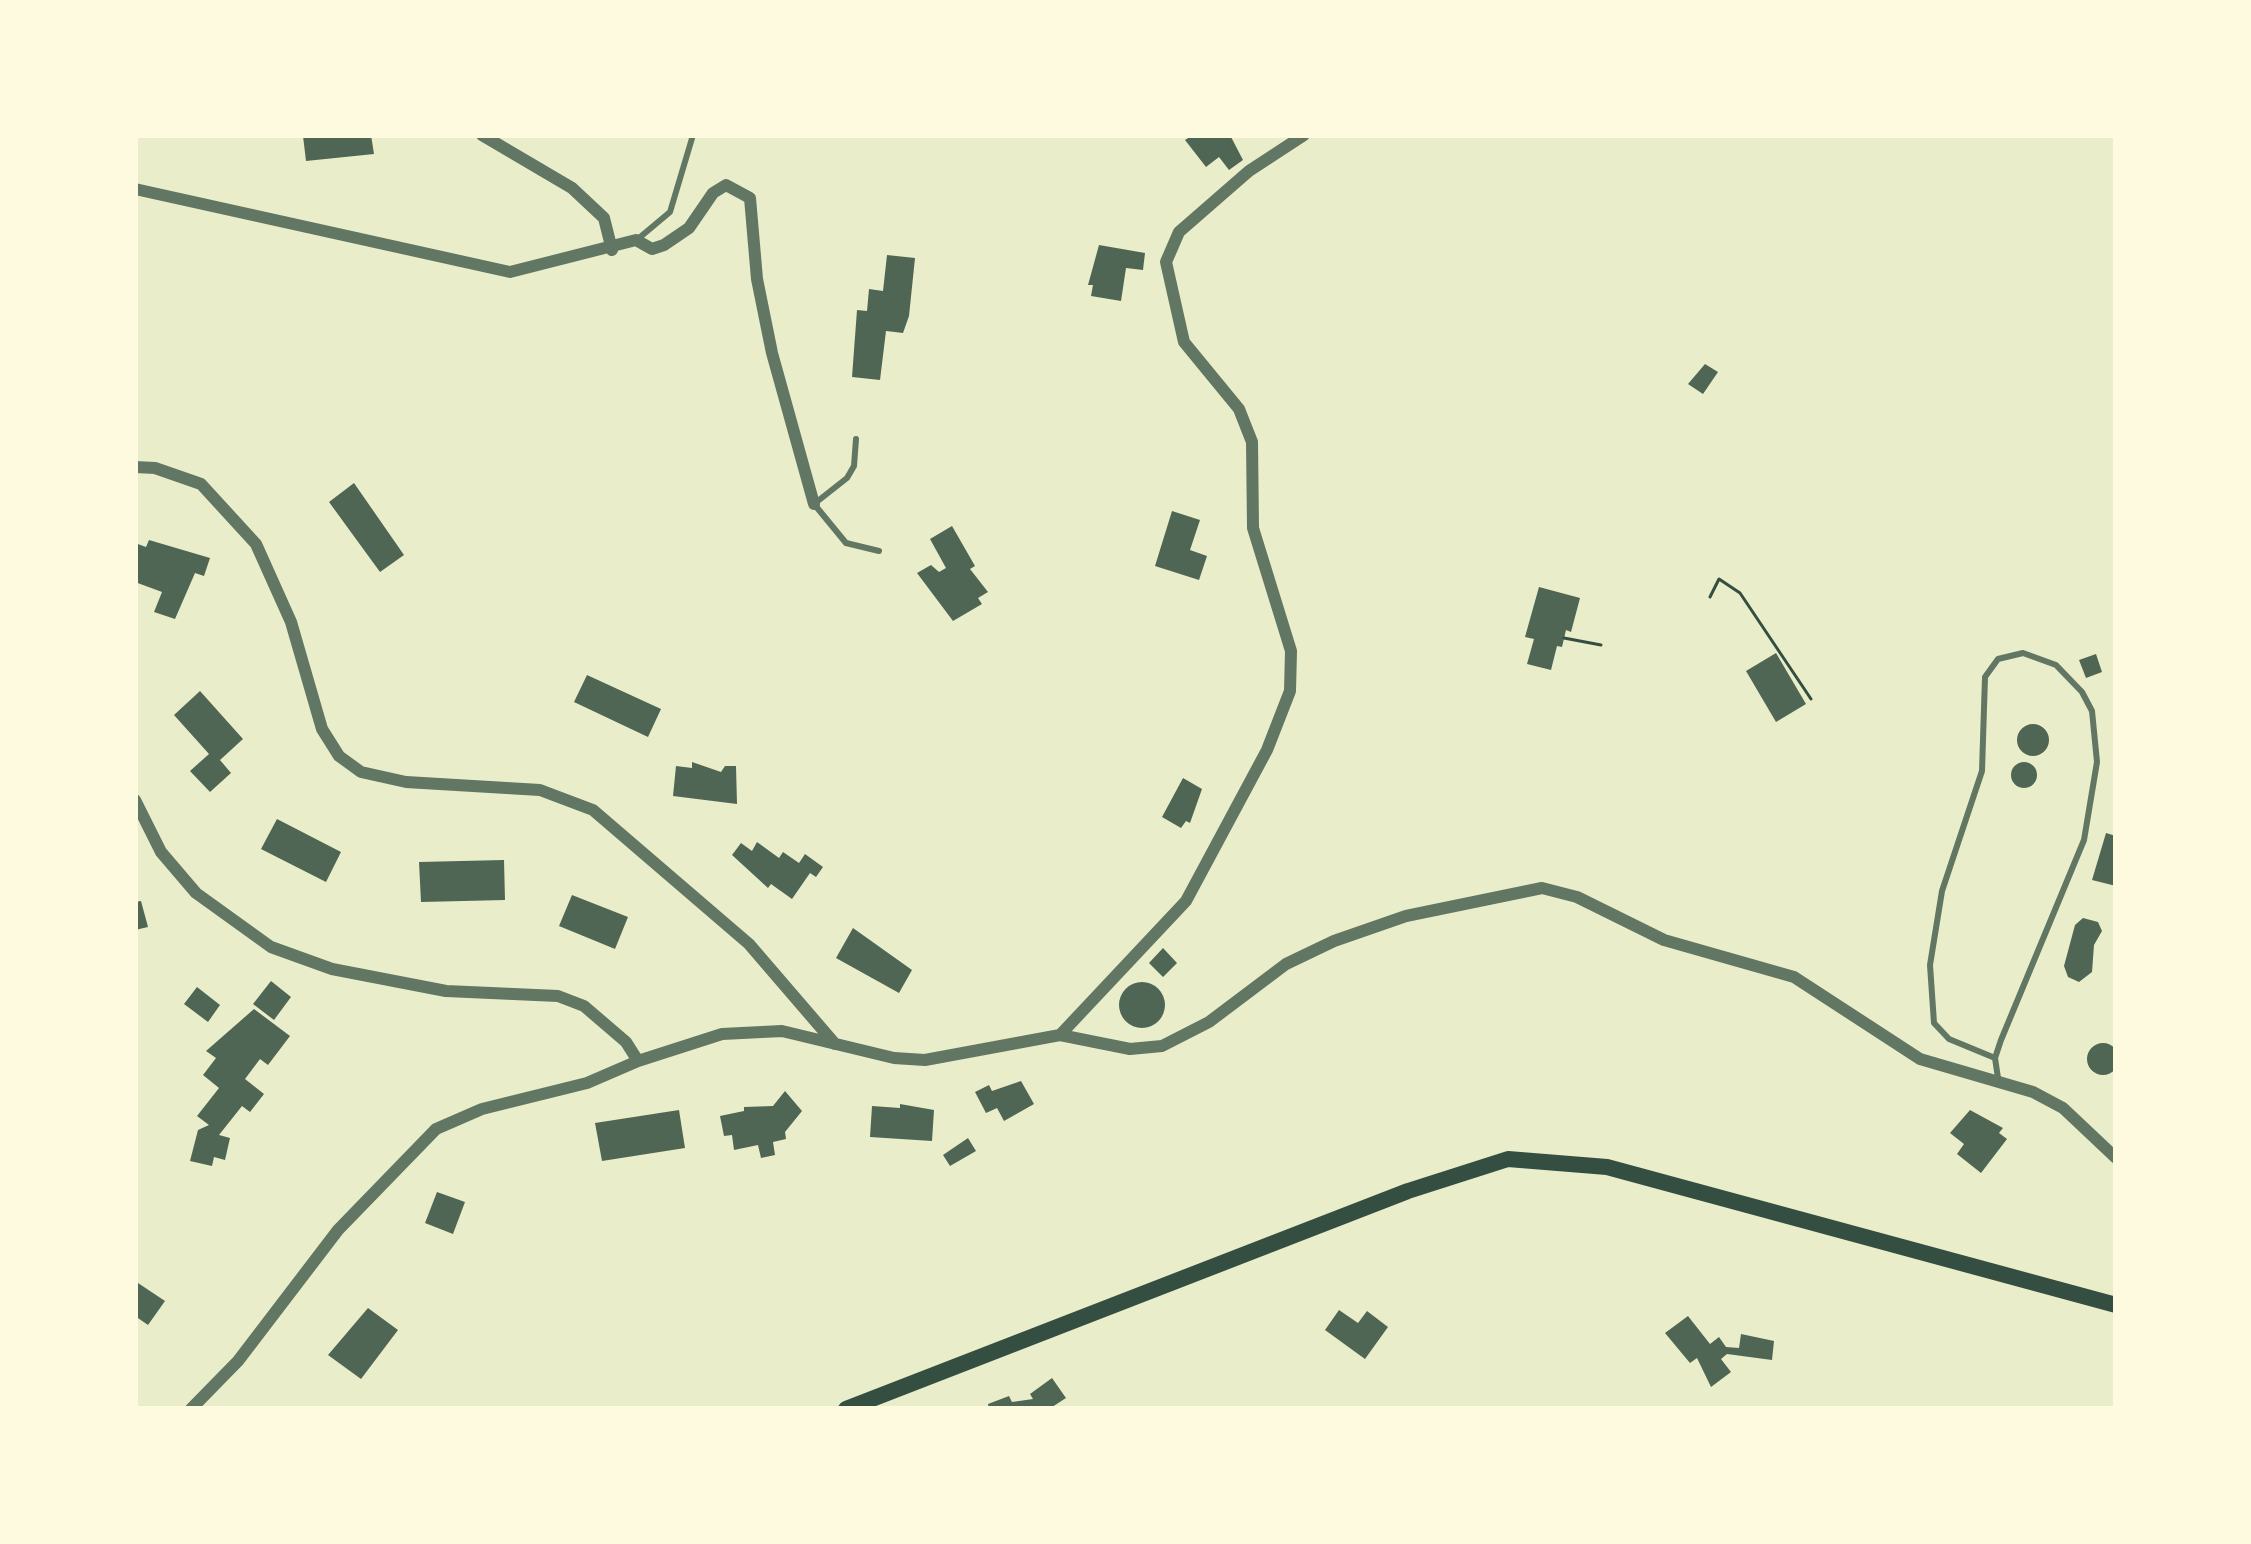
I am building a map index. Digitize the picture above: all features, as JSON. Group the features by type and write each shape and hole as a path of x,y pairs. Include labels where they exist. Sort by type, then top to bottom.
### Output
{"main road":[{"path":"846,1409 1408,1190 1508,1159 1606,1167 2116,1305"}],"street":[{"path":"482,135 572,188 604,218 612,250"},
{"path":"1060,1035 1186,901 1267,750 1290,691 1291,651 1253,528 1248,428 1184,342 1166,262 1179,232 1249,171 1304,135"},
{"path":"135,189 510,272 612,250 636,240 652,249 676,238 726,185 750,198 761,298 814,503"},
{"path":"135,467 155,468 201,484 228,507 256,544 291,622 322,729 339,756 361,772 406,782 540,790 593,810 749,944 835,1044"},
{"path":"135,800 161,852 196,893 271,947 332,969 446,991 559,996 584,1006 626,1042 638,1061"},
{"path":"190,1409 238,1361 338,1230 436,1130 482,1109 587,1083 722,1034 782,1030 925,1060 1060,1035 1130,1049 1162,1046 1209,1022 1286,964 1334,941 1406,916 1542,888 1577,897 1664,940 1794,977 1919,1059 1999,1082 2063,1108 2116,1158"}],"lane":[{"path":"636,240 670,212 693,135"},
{"path":"856,439 854,466 847,478 830,497 814,503 846,543 879,551"},
{"path":"1995,1058 1948,1039 1934,1023 1930,965 1942,890 1982,771 1985,676 1998,659 2023,652 2056,664 2082,692 2096,738 2096,789 2084,840 2048,918 1995,1058 1999,1082"}],"path":[{"path":"1710,597 1719,579 1740,593 1811,699"},
{"path":"1564,638 1601,645"}],"building":[{"path":"371,135 374,154 306,161 303,136"},
{"path":"1193,135 1230,135 1243,160 1229,170 1219,157 1206,167 1185,140"},
{"path":"1099,245 1145,253 1143,270 1126,268 1121,301 1091,296 1093,285 1088,285"},
{"path":"887,255 915,258 909,316 903,333 886,331 880,380 852,377 857,310 867,311 869,289 883,291"},
{"path":"1705,364 1718,372 1703,394 1688,384"},
{"path":"354,483 404,555 380,572 329,502"},
{"path":"1172,511 1200,520 1190,550 1207,556 1199,580 1155,566"},
{"path":"952,526 975,566 970,569 988,592 978,598 982,604 953,621 917,573 931,565 939,572 946,568 930,539"},
{"path":"149,540 210,558 204,576 195,573 175,619 154,612 162,592 135,582 135,543 146,547"},
{"path":"1539,587 1580,598 1571,632 1566,630 1562,647 1557,646 1551,670 1527,664 1534,639 1525,637"},
{"path":"1776,653 1806,704 1776,722 1746,671"},
{"path":"2096,654 2102,672 2086,678 2079,660"},
{"path":"587,675 661,709 648,737 574,702"},
{"path":"200,691 243,739 220,760 231,773 210,792 190,771 209,754 174,715"},
{"path":"2033,724 2044,729 2049,740 2044,751 2033,756 2022,751 2017,740 2022,729"},
{"path":"692,762 721,772 725,766 736,766 737,804 673,796 676,766 692,768"},
{"path":"2024,762 2037,775 2024,788 2011,775"},
{"path":"1183,778 1202,789 1190,823 1186,821 1181,828 1162,817"},
{"path":"277,819 341,852 326,882 261,849"},
{"path":"2106,833 2116,836 2116,886 2092,880"},
{"path":"757,842 779,858 783,852 799,863 805,854 823,867 816,877 810,873 792,899 771,884 768,888 732,855 741,843 752,851"},
{"path":"504,860 505,900 421,902 419,862"},
{"path":"572,895 628,917 615,949 559,926"},
{"path":"141,901 148,927 135,930 135,902"},
{"path":"2083,918 2098,922 2102,931 2094,945 2092,972 2079,982 2068,977 2064,966 2075,925"},
{"path":"853,928 912,970 899,993 836,958"},
{"path":"1163,948 1177,963 1163,977 1149,963"},
{"path":"271,981 291,997 274,1020 253,1004"},
{"path":"1142,982 1159,988 1165,1005 1159,1022 1142,1028 1125,1022 1119,1005 1125,988"},
{"path":"197,987 220,1005 208,1022 184,1004"},
{"path":"254,1009 290,1036 268,1065 260,1059 245,1079 264,1094 250,1112 242,1106 219,1135 230,1138 225,1160 214,1157 212,1166 190,1161 198,1130 209,1125 197,1116 219,1088 203,1075 216,1058 206,1051"},
{"path":"2103,1043 2114,1048 2119,1059 2114,1070 2103,1075 2092,1070 2087,1059 2092,1048"},
{"path":"1021,1081 1034,1104 1004,1121 997,1108 986,1113 975,1092"},
{"path":"785,1091 802,1111 785,1132 786,1139 773,1142 775,1155 761,1158 758,1145 734,1150 732,1135 724,1136 720,1116 744,1111 744,1107 773,1106"},
{"path":"900,1104 934,1110 932,1141 870,1137 872,1106 900,1108"},
{"path":"679,1110 685,1148 602,1161 595,1123"},
{"path":"1970,1110 2003,1128 1999,1133 2007,1139 1981,1173 1957,1154 1964,1144 1950,1133"},
{"path":"968,1138 976,1151 950,1166 943,1155"},
{"path":"437,1192 465,1202 453,1234 425,1223"},
{"path":"135,1281 165,1301 148,1325 135,1316"},
{"path":"368,1308 398,1330 361,1379 328,1355"},
{"path":"1339,1310 1358,1323 1367,1311 1388,1327 1365,1359 1325,1330"},
{"path":"1688,1316 1710,1344 1719,1337 1726,1347 1739,1348 1741,1334 1774,1341 1772,1360 1727,1354 1721,1359 1731,1372 1711,1387 1697,1358 1690,1363 1665,1333"},
{"path":"1052,1378 1066,1398 1049,1409 989,1409 988,1404 1009,1396 1012,1402 1033,1399 1030,1394"}]}
